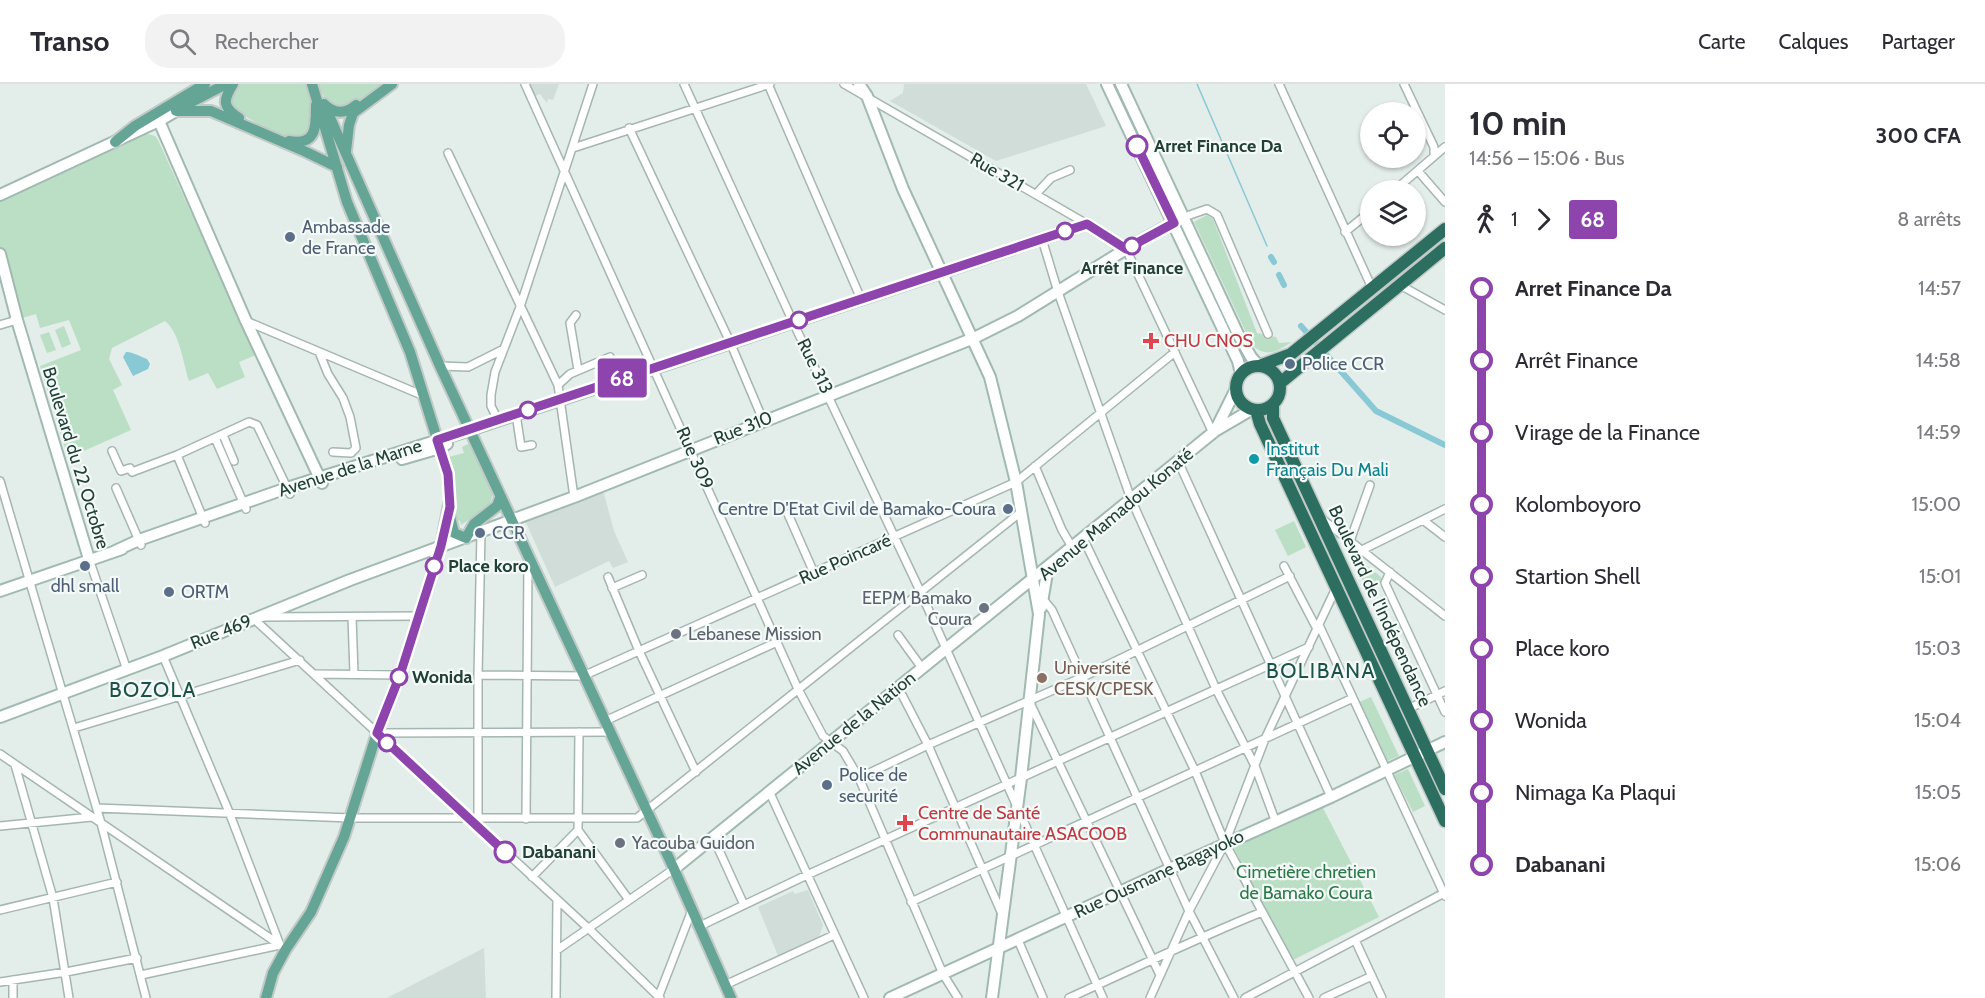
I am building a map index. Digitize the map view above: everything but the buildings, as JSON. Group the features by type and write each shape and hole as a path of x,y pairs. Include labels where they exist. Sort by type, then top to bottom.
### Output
{"highway":[{"path":"1260,366 1272,371 1280,383 1279,395 1273,405 1268,408 1253,410 1244,407 1239,400 1236,389 1241,374 1249,368 1281,359 1300,347 1445,229"},
{"path":"1280,383 1445,248"},
{"name":"Boulevard de l'Indépendance","path":"1273,405 1273,418 1445,789"},
{"name":"Boulevard de l'Indépendance","path":"1253,410 1445,821"}],"main road":[{"path":"115,142 135,126 206,84"},
{"path":"176,111 226,84"},
{"path":"233,84 225,98 230,112 291,142 309,139 312,135 321,100"},
{"path":"312,84 346,151 368,206 440,366 674,869 731,998"},
{"path":"321,100 332,111 346,111 386,84"},
{"path":"346,151 353,113 392,84"},
{"path":"321,100 351,213 399,325 439,444 448,474 454,533 466,538 474,524 497,506 500,498"},
{"path":"176,111 211,111 337,167"},
{"path":"351,213 368,206"},
{"path":"266,998 273,972 324,887 351,818 377,733 400,675 441,546 450,507"}],"street":[{"name":"Rue 309","path":"525,84 798,689 823,736 843,751 859,778 943,974 958,998"},
{"path":"498,420 491,406 495,372 520,307 593,84"},
{"name":"Rue 313","path":"684,84 793,322 895,536 1103,998"},
{"path":"573,148 769,84 861,299"},
{"name":"Rue 321","path":"844,84 1036,194 1126,249"},
{"path":"859,84 867,96 903,189 974,338 990,377 1016,482 1034,578"},
{"path":"1107,84 1238,334 1251,357 1260,366"},
{"path":"1121,84 1238,361 1241,374"},
{"path":"1288,84 1280,86 1372,288"},
{"path":"1404,84 1434,147 1434,156"},
{"path":"0,195 176,111"},
{"path":"159,121 246,321 321,480"},
{"path":"629,129 730,342 762,420"},
{"path":"1407,180 1445,147"},
{"path":"448,153 558,385 574,497"},
{"path":"1036,194 1051,178 1070,170"},
{"path":"1418,171 1445,202"},
{"path":"1179,220 1207,209 1216,215 1268,334"},
{"name":"Rue 310","path":"481,533 974,338 1018,316 1126,249 1179,220"},
{"path":"1345,232 1360,220"},
{"name":"Avenue de la Marne","path":"0,591 288,491 439,444 470,430 561,398 1087,224"},
{"path":"1042,239 1058,292 1131,499 1216,689 1255,766 1275,820"},
{"path":"1126,249 1214,432"},
{"name":"Boulevard du 22 Octobre","path":"0,254 17,320 89,559 127,670"},
{"path":"1400,285 1445,310"},
{"path":"576,315 570,322 579,370"},
{"path":"0,325 17,320"},
{"path":"246,321 424,396"},
{"path":"440,366 468,367 504,349"},
{"path":"319,352 328,374 343,398 350,417 356,448 351,453 333,452"},
{"name":"Rue Poincaré","path":"478,675 583,676 1016,482 1175,352"},
{"path":"558,385 570,374 610,357"},
{"name":"Avenue Mamadou Konaté","path":"1214,432 1236,389"},
{"name":"Avenue Mamadou Konaté","path":"1040,596 1034,578 1214,432 1253,410"},
{"path":"516,414 521,447 532,445"},
{"path":"112,451 121,471 130,468 132,472 177,455 249,422 257,424 288,491"},
{"path":"219,436 234,461"},
{"path":"219,436 245,506"},
{"path":"177,455 204,520"},
{"path":"1178,461 1331,797"},
{"path":"1035,466 1062,530 1072,547"},
{"path":"1,485 97,808 146,998"},
{"path":"1350,541 1370,485"},
{"path":"116,488 140,543"},
{"path":"1362,550 1445,508"},
{"path":"97,808 351,818 634,819 646,812 1021,512"},
{"path":"789,514 814,573"},
{"path":"1318,516 1445,616"},
{"path":"1423,520 1445,537"},
{"path":"478,818 481,533"},
{"name":"Rue 469","path":"0,717 127,670 441,546 481,533"},
{"path":"1083,538 1195,771 1225,843 1308,998"},
{"path":"526,819 528,555"},
{"path":"1245,998 1295,970 1444,895 1353,698 1318,627 1284,566"},
{"path":"992,998 1021,778 1040,596 1048,567"},
{"name":"Boulevard de l'Indépendance","path":"1390,572 1385,583 1445,712"},
{"path":"612,588 642,575"},
{"path":"859,778 1137,651 1290,576"},
{"path":"608,578 639,651 696,772"},
{"name":"Avenue de la Nation","path":"674,869 1034,578"},
{"path":"1150,998 1189,911 1225,843 1265,739 1336,587"},
{"path":"1040,596 1052,610 1189,911 1234,998"},
{"path":"256,618 418,616"},
{"path":"352,617 354,674"},
{"path":"256,618 588,928 658,997 692,910"},
{"path":"898,635 922,668"},
{"path":"605,721 777,642"},
{"path":"700,926 807,875 1309,647"},
{"path":"163,656 229,812 280,945"},
{"path":"74,728 300,660"},
{"path":"315,674 400,675"},
{"path":"898,687 928,745 1002,914"},
{"path":"1408,709 1445,691"},
{"path":"911,902 1353,698"},
{"path":"1029,700 1161,975"},
{"path":"579,732 578,830 629,900"},
{"path":"377,733 610,732"},
{"name":"Rue Ousmane Bagayoko","path":"890,998 1275,820 1331,797 1445,742"},
{"path":"0,754 280,945"},
{"path":"15,765 52,898 69,998"},
{"path":"769,791 864,998"},
{"path":"0,826 92,817"},
{"path":"532,877 578,830"},
{"path":"713,837 744,905"},
{"path":"557,950 674,869"},
{"path":"0,910 117,882"},
{"path":"556,998 557,900"},
{"path":"1069,998 1153,961 1202,936 1262,912"},
{"path":"726,986 834,935"},
{"path":"1018,940 1043,998"},
{"path":"1355,940 1382,998"},
{"path":"141,975 280,945"},
{"path":"0,982 137,958"},
{"path":"1324,998 1372,976"},
{"path":"13,980 13,998"}],"shaded area":[{"path":"528,84 559,84 553,100 548,99 547,103 540,94 533,97"},
{"path":"904,84 1086,84 1106,126 996,161 890,101 903,93"},
{"path":"602,486 614,531 628,562 613,568 609,561 555,587 524,518"},
{"path":"808,890 823,925 817,943 779,958 758,907 793,891 795,894"},
{"path":"484,948 486,998 387,998"}],"green space":[{"path":"240,84 305,84 312,104 313,118 306,137 291,138 276,133 235,109 230,104 233,88"},
{"path":"318,84 380,84 355,103 340,107 327,101"},
{"path":"145,133 155,136 158,140 256,355 239,362 245,377 217,389 208,373 189,381 178,341 165,321 112,348 109,359 122,385 113,390 131,430 68,458 40,366 81,350 69,320 40,328 36,314 19,319 0,252 0,198"},
{"path":"1207,215 1213,219 1257,333 1276,337 1279,343 1292,342 1281,349 1267,352 1252,345 1194,222"},
{"path":"64,326 71,344 62,348 55,330"},
{"path":"49,332 56,350 47,353 40,335"},
{"path":"470,443 493,492 490,505 461,525 460,521 455,519 457,496 448,457 464,453 462,447"},
{"path":"1294,521 1306,547 1288,556 1275,530"},
{"path":"1350,553 1380,576 1383,581 1366,588"},
{"path":"1371,697 1399,756 1387,761 1359,702"},
{"path":"1408,769 1425,806 1413,812 1394,775"},
{"name":"Cimetière chretien de Bamako Coura","path":"1321,804 1379,917 1291,961 1234,848"}],"water":[{"path":"126,352 147,359 150,364 148,369 133,376 123,357"}],"waterway":[{"path":"1197,84 1267,246"},
{"path":"1271,257 1274,262"},
{"path":"1279,275 1284,285"},
{"path":"1301,326 1376,411 1445,445"}],"bus line":[{"name":"68","path":"505,852 377,733 400,675 441,546 450,507 448,474 437,440 1087,224 1126,249 1174,223 1137,146"}],"place":[{"name":"Arret Finance Da","path":"1137,146"},
{"name":"Ambassade de France","path":"290,237"},
{"name":"Arrêt Finance","path":"1132,246"},
{"name":"CHU CNOS","path":"1151,341"},
{"name":"Police CCR","path":"1290,364"},
{"name":"Institut Français Du Mali","path":"1254,459"},
{"name":"Centre D'Etat Civil de Bamako-Coura","path":"1008,509"},
{"name":"CCR","path":"480,533"},
{"name":"dhl small","path":"85,566"},
{"name":"Place koro","path":"434,566"},
{"name":"ORTM","path":"169,592"},
{"name":"EEPM Bamako Coura","path":"984,608"},
{"name":"Lebanese Mission","path":"676,634"},
{"name":"Wonida","path":"399,677"},
{"name":"Université CESK/CPESK","path":"1042,678"},
{"name":"Police de securité","path":"827,785"},
{"name":"Centre de Santé Communautaire ASACOOB","path":"905,823"},
{"name":"Yacouba Guidon","path":"620,843"},
{"name":"Dabanani","path":"505,852"}],"district":[{"name":"BOLIBANA","path":"1321,670"},
{"name":"BOZOLA","path":"153,689"}]}
